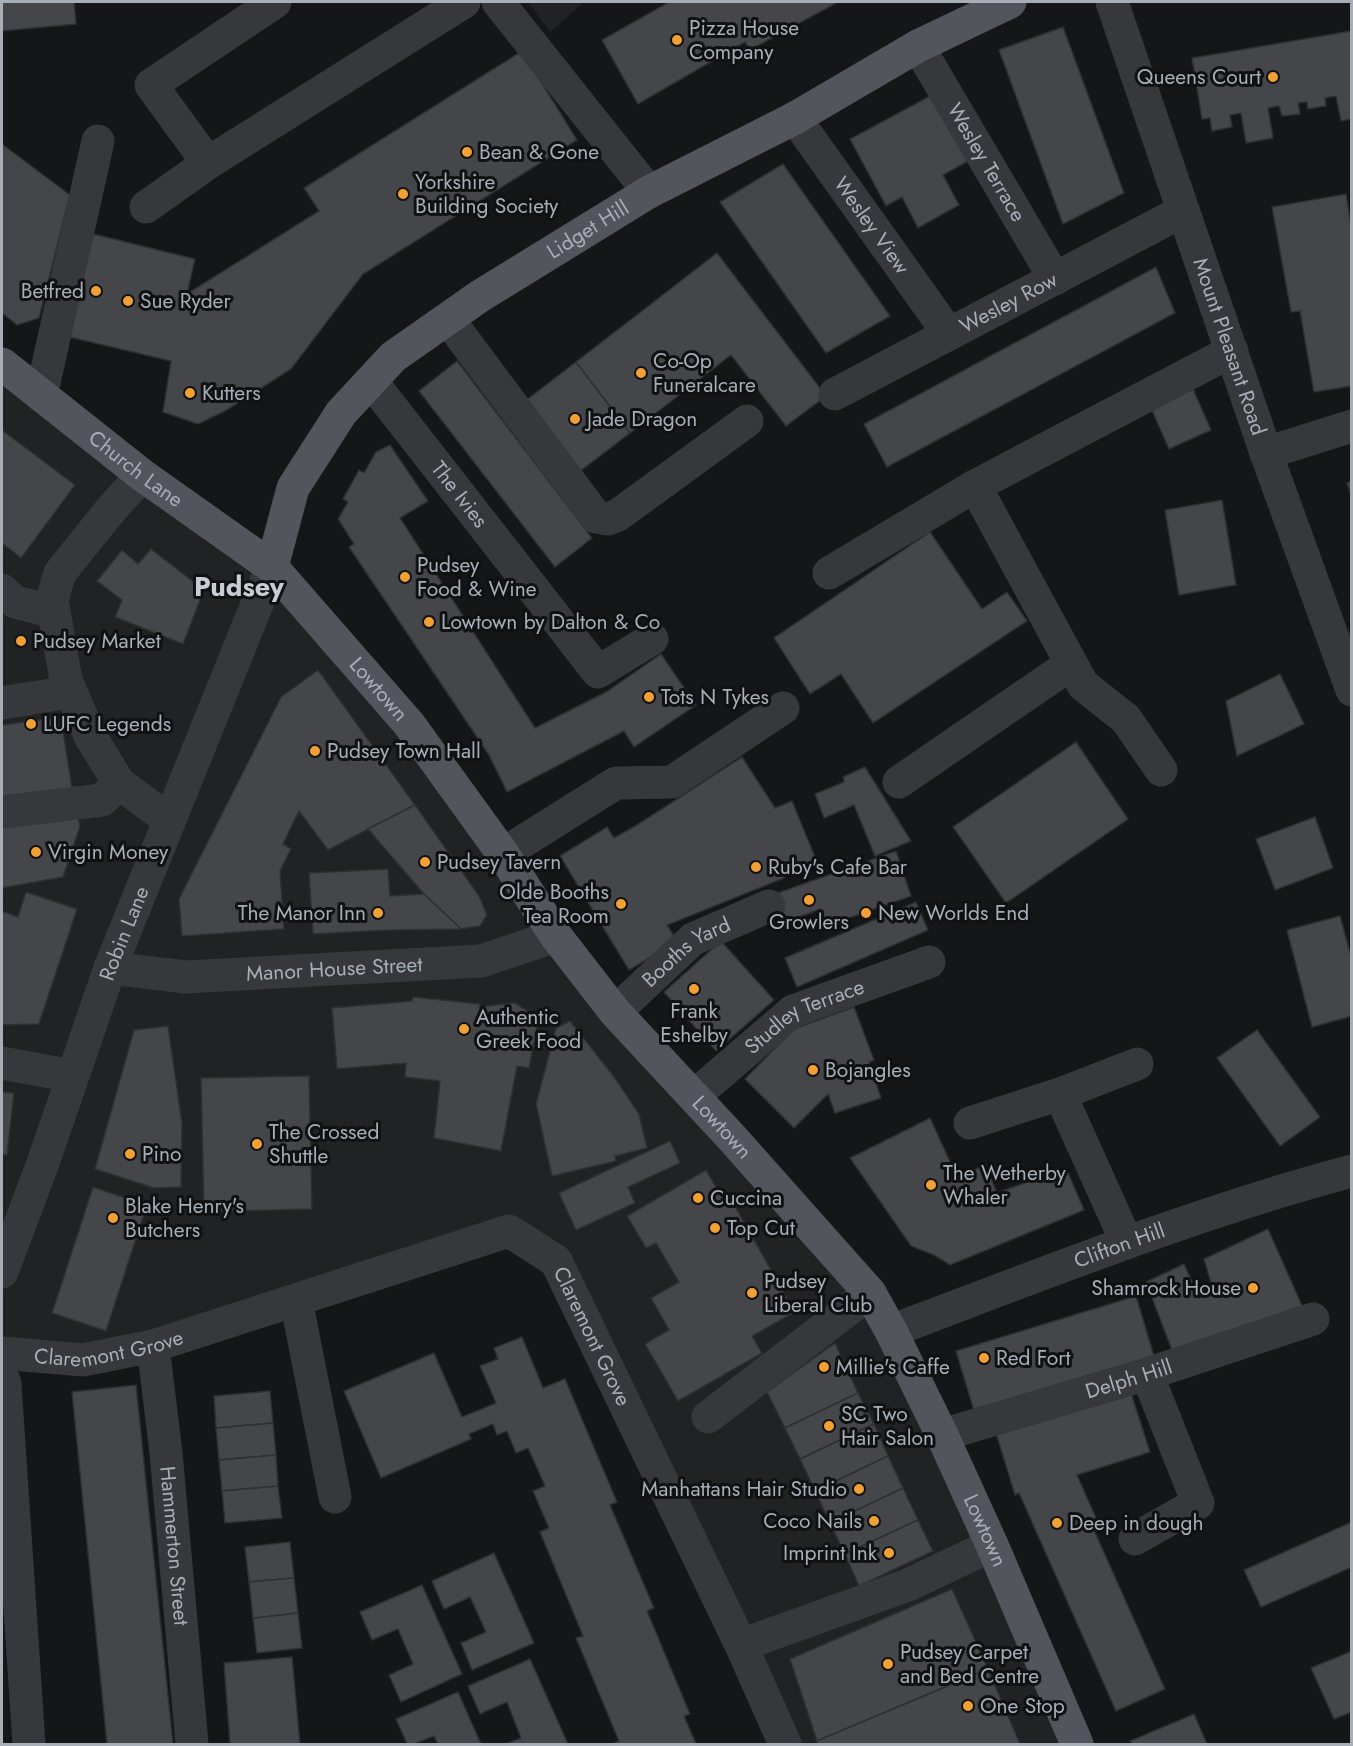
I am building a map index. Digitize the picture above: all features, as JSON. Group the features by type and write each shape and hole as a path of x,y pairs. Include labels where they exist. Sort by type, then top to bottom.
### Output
{"main road":[{"name":"Lidget Hill","path":"272,567 293,488 341,413 393,357 480,296 649,192 795,118 918,46 1010,2"},
{"name":"Church Lane","path":"2,364 142,475 272,567"},
{"name":"Lowtown","path":"272,567 408,724 503,854 556,936 615,1012 694,1096 870,1293 942,1435 1077,1744"}],"street":[{"path":"208,163 151,85 275,2"},
{"path":"146,207 208,163 464,2"},
{"path":"498,2 649,192"},
{"name":"Mount Pleasant Road","path":"1112,2 1266,453 1352,690"},
{"name":"Wesley Terrace","path":"918,46 1055,279"},
{"name":"Wesley View","path":"795,118 949,334"},
{"path":"41,396 98,141"},
{"name":"Wesley Row","path":"835,394 1183,211"},
{"path":"448,319 596,517 608,519 618,515 747,421"},
{"path":"829,573 975,486 1232,351"},
{"name":"The Ivies","path":"371,381 598,672 652,639"},
{"path":"1266,453 1352,426"},
{"path":"142,475 60,573 52,600 66,680 90,736 119,783 169,820"},
{"path":"975,486 1083,685 1126,719 1161,770"},
{"name":"Robin Lane","path":"2,1272 43,1163 110,968 272,567"},
{"path":"2,590 15,602 54,612"},
{"path":"899,782 1071,664"},
{"path":"2,703 70,692"},
{"path":"503,854 616,783 672,782 783,708"},
{"path":"2,812 102,800 119,783"},
{"name":"Booths Yard","path":"615,1012 693,939 769,906"},
{"name":"Manor House Street","path":"110,968 186,976 481,961 556,936"},
{"name":"Studley Terrace","path":"694,1096 793,1011 929,962"},
{"path":"2,1063 72,1076"},
{"path":"970,1123 1060,1094 1137,1064"},
{"path":"1060,1094 1126,1243"},
{"name":"Clifton Hill","path":"891,1331 1243,1202 1352,1171"},
{"name":"Claremont Grove","path":"2,1353 83,1360 153,1347 509,1231 556,1261 741,1645 785,1744"},
{"path":"708,1417 870,1293"},
{"path":"296,1300 335,1497"},
{"name":"Delph Hill","path":"942,1435 1147,1374 1313,1318"},
{"name":"Hammerton Street","path":"153,1347 166,1452 192,1744"},
{"path":"1135,1539 1198,1503 1147,1374"},
{"path":"2,1375 5,1384 15,1707 29,1744"},
{"path":"741,1645 908,1585 992,1545"}],"shaded area":[{"path":"528,2 584,2 550,32"},
{"path":"2,364 272,567 503,854 870,1293 1077,1744 785,1744 556,1261 509,1231 153,1346 2,1353"}],"building":[{"path":"2,2 74,2 76,24 2,31"},
{"path":"669,2 838,2 750,50 745,42 638,104 602,40"},
{"path":"1063,27 1124,193 1063,224 999,50"},
{"name":"Queens Court","path":"1352,31 1352,119 1341,121 1336,96 1325,98 1326,106 1308,109 1307,102 1298,103 1300,114 1282,116 1279,106 1268,108 1273,138 1246,143 1241,113 1230,115 1232,127 1212,131 1210,118 1202,119 1192,58"},
{"path":"522,51 577,140 363,274 291,369 225,411 198,424 163,412 171,361 65,336 89,233 195,259 187,294 319,211 304,188"},
{"path":"932,95 968,161 943,175 959,205 918,228 902,197 886,206 850,139"},
{"path":"2,144 70,195 39,318 17,325 2,313"},
{"path":"783,164 890,316 826,353 720,202"},
{"path":"1346,194 1352,232 1352,386 1314,392 1300,311 1291,312 1272,207"},
{"path":"717,253 826,396 786,426 731,355 630,433 576,362"},
{"path":"1156,267 1175,313 887,467 864,424"},
{"path":"457,361 592,538 555,567 419,391"},
{"name":"Jade Dragon","path":"576,362 630,433 575,475 520,405"},
{"path":"1193,389 1211,430 1169,449 1151,408"},
{"path":"2,430 75,485 21,558 2,543"},
{"path":"390,445 428,501 400,518 535,728 606,692 661,654 696,705 634,747 624,731 507,792 489,755 349,547 354,544 338,519 348,502 343,499 359,470 364,473 376,452"},
{"path":"1352,481 1352,498 1347,483"},
{"path":"1222,500 1236,585 1179,595 1165,510"},
{"path":"930,532 982,609 1007,592 1027,621 873,723 841,674 810,694 774,638"},
{"path":"151,549 204,590 183,644 115,617 122,600 97,581 122,550 138,564"},
{"name":"Pudsey Town Hall","path":"318,670 415,805 328,850 299,811 283,844 291,849 280,871 284,929 182,936 179,899 281,697"},
{"path":"1280,674 1304,724 1237,756 1226,701"},
{"path":"61,717 72,789 2,800 2,725"},
{"path":"1076,742 1128,819 1006,903 953,827"},
{"path":"742,757 775,808 792,801 817,862 784,878 667,925 677,941 629,970 560,856 607,827 614,838"},
{"path":"865,767 911,841 875,856 854,805 824,818 815,794 844,782 843,777"},
{"name":"Pudsey Tavern","path":"415,805 479,896 487,915 480,926 461,929 424,894 368,829"},
{"name":"Virgin Money","path":"77,812 80,826 63,877 2,888 2,825"},
{"path":"1315,817 1333,868 1275,890 1256,839"},
{"path":"896,851 911,896 826,926 821,909 785,922 775,894"},
{"name":"The Manor Inn","path":"388,869 390,896 424,894 461,929 313,934 309,873"},
{"path":"26,892 77,909 39,1024 2,1025 2,911 18,917"},
{"path":"916,902 928,930 797,987 785,958"},
{"path":"1340,916 1352,960 1352,1016 1312,1027 1287,930"},
{"path":"721,941 774,1000 716,1051 664,992"},
{"path":"413,997 480,1004 479,1007 515,1003 539,1018 529,1068 517,1066 501,1151 434,1138 440,1081 405,1077 406,1063 337,1069 332,1008 412,1001"},
{"name":"Bojangles","path":"854,1007 874,1060 869,1062 881,1098 835,1113 828,1094 794,1128 745,1079 794,1029"},
{"path":"570,1021 615,1078 639,1114 647,1148 615,1156 616,1161 552,1176 536,1104 556,1028"},
{"path":"168,1026 182,1123 181,1187 154,1188 95,1169 134,1030"},
{"path":"1257,1030 1320,1117 1280,1146 1217,1058"},
{"name":"The Crossed Shuttle","path":"309,1076 312,1209 204,1212 201,1078"},
{"path":"2,1092 14,1093 7,1155 2,1154"},
{"name":"The Wetherby Whaler","path":"930,1118 957,1177 986,1165 997,1193 1066,1168 1084,1210 950,1265 934,1255 911,1246 850,1158"},
{"path":"670,1141 680,1163 628,1187 635,1203 576,1230 559,1193"},
{"path":"706,1170 723,1199 729,1196 795,1312 752,1336 762,1353 678,1401 645,1344 669,1330 651,1298 679,1282 656,1243 646,1248 627,1216"},
{"path":"93,1187 147,1205 106,1331 52,1313"},
{"name":"Shamrock House","path":"1268,1229 1303,1308 1175,1358 1146,1282 1184,1264 1199,1298 1214,1293 1204,1259"},
{"path":"1136,1296 1154,1356 974,1411 956,1351"},
{"path":"522,1337 543,1388 565,1379 617,1502 610,1505 654,1608 647,1611 690,1714 684,1716 696,1744 614,1744 619,1741 576,1638 583,1636 540,1532 549,1528 533,1491 545,1486 528,1448 516,1453 507,1431 497,1435 493,1424 469,1434 471,1439 381,1478 344,1391 434,1353 462,1417 496,1403 480,1366 498,1359 494,1348"},
{"name":"Millie's Caffe","path":"835,1343 858,1393 785,1428 767,1392"},
{"path":"136,1385 173,1744 107,1744 72,1392"},
{"path":"1130,1390 1150,1452 1077,1475 1100,1527 1094,1530 1165,1689 1116,1711 1019,1493 1015,1495 996,1433"},
{"path":"270,1391 273,1423 216,1428 214,1396"},
{"name":"SC Two Hair Salon","path":"858,1393 874,1424 800,1459 785,1428"},
{"path":"273,1423 276,1455 219,1460 216,1428"},
{"path":"874,1424 888,1456 815,1491 800,1459"},
{"path":"276,1455 278,1486 222,1491 219,1460"},
{"name":"Manhattans Hair Studio","path":"888,1456 903,1488 830,1523 815,1491"},
{"path":"278,1486 282,1518 225,1523 222,1491"},
{"name":"Coco Nails","path":"903,1488 918,1520 845,1554 830,1523"},
{"name":"Imprint Ink","path":"918,1520 933,1551 859,1586 845,1554"},
{"path":"1352,1522 1352,1567 1261,1607 1244,1570"},
{"path":"290,1542 294,1578 249,1582 245,1547"},
{"path":"494,1553 534,1643 472,1670 461,1643 486,1632 470,1597 444,1609 432,1581"},
{"path":"294,1578 298,1613 253,1618 249,1582"},
{"path":"422,1585 462,1674 401,1702 389,1675 413,1664 398,1629 372,1640 360,1612"},
{"name":"Pudsey Carpet and Bed Centre","path":"952,1589 988,1669 817,1741 790,1659"},
{"path":"298,1613 302,1648 257,1653 253,1618"},
{"path":"1352,1651 1352,1712 1334,1719 1311,1668"},
{"path":"292,1657 300,1744 230,1744 224,1663"},
{"path":"530,1659 568,1744 506,1744 521,1738 507,1702 480,1714 468,1686"},
{"path":"988,1669 1020,1744 818,1744 817,1741"},
{"path":"458,1692 481,1744 438,1744 434,1736 414,1744 407,1744 396,1719"},
{"path":"1194,1714 1207,1744 1132,1744 1130,1741"}],"place":[{"name":"Pizza House Company","path":"677,40"},
{"name":"Queens Court","path":"1273,77"},
{"name":"Bean & Gone","path":"467,152"},
{"name":"Yorkshire Building Society","path":"403,194"},
{"name":"Betfred","path":"96,291"},
{"name":"Sue Ryder","path":"128,301"},
{"name":"Co-Op Funeralcare","path":"641,373"},
{"name":"Kutters","path":"190,393"},
{"name":"Jade Dragon","path":"575,419"},
{"name":"Pudsey Food & Wine","path":"405,577"},
{"name":"Lowtown by Dalton & Co","path":"429,622"},
{"name":"Pudsey Market","path":"21,641"},
{"name":"Tots N Tykes","path":"649,697"},
{"name":"LUFC Legends","path":"31,724"},
{"name":"Pudsey Town Hall","path":"315,751"},
{"name":"Virgin Money","path":"36,852"},
{"name":"Pudsey Tavern","path":"425,862"},
{"name":"Ruby's Cafe Bar","path":"756,867"},
{"name":"Growlers","path":"809,900"},
{"name":"Olde Booths Tea Room","path":"621,904"},
{"name":"The Manor Inn","path":"378,913"},
{"name":"New Worlds End","path":"866,913"},
{"name":"Frank Eshelby","path":"694,989"},
{"name":"Authentic Greek Food","path":"464,1029"},
{"name":"Bojangles","path":"813,1070"},
{"name":"The Crossed Shuttle","path":"257,1144"},
{"name":"Pino","path":"130,1154"},
{"name":"The Wetherby Whaler","path":"931,1185"},
{"name":"Cuccina","path":"698,1198"},
{"name":"Blake Henry's Butchers","path":"113,1218"},
{"name":"Top Cut","path":"715,1228"},
{"name":"Shamrock House","path":"1253,1288"},
{"name":"Pudsey Liberal Club","path":"752,1293"},
{"name":"Red Fort","path":"984,1358"},
{"name":"Millie's Caffe","path":"824,1367"},
{"name":"SC Two Hair Salon","path":"829,1426"},
{"name":"Manhattans Hair Studio","path":"859,1489"},
{"name":"Coco Nails","path":"874,1521"},
{"name":"Deep in dough","path":"1057,1523"},
{"name":"Imprint Ink","path":"889,1553"},
{"name":"Pudsey Carpet and Bed Centre","path":"888,1664"},
{"name":"One Stop","path":"968,1706"}],"district":[{"name":"Pudsey","path":"239,586"}]}
